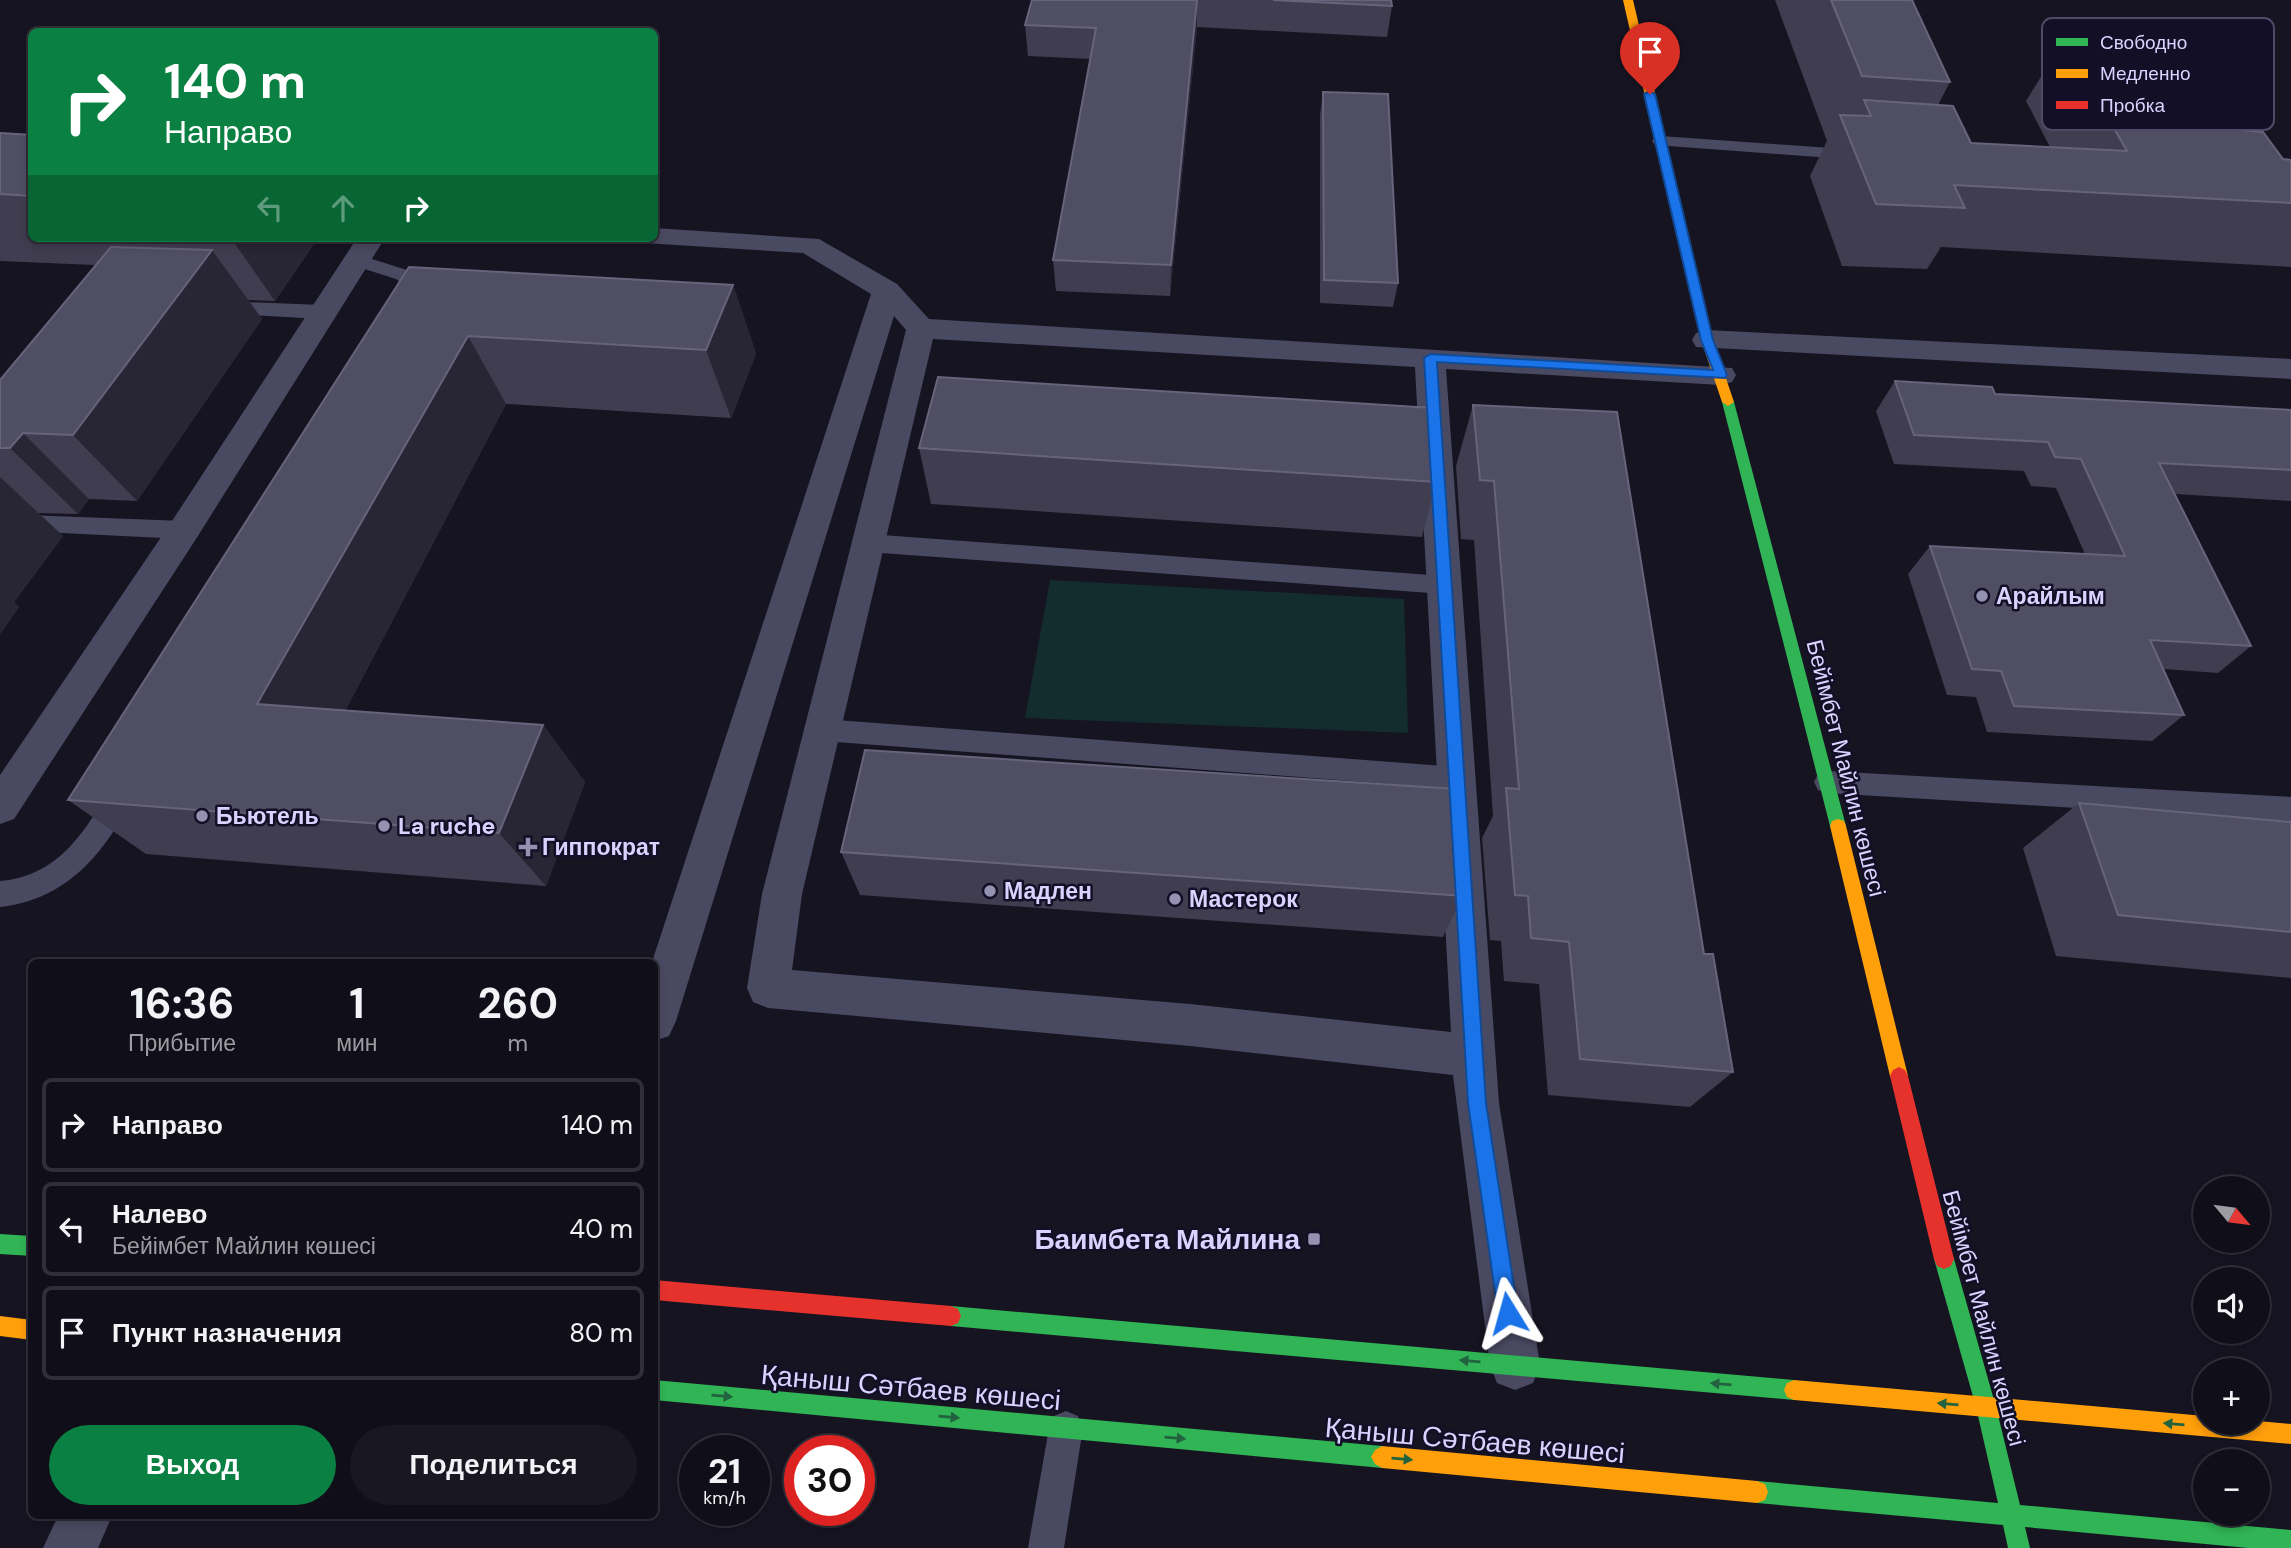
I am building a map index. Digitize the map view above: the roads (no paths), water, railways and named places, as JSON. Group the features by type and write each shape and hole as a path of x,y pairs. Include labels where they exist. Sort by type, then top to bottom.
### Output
{"main road":[{"name":"Бейімбет Майлин көшесі","path":"1628,0 1707,340 1721,375 1827,782 1946,1268 1986,1407 2019,1548"},
{"path":"0,1244 28,1246"},
{"path":"658,1290 2291,1434"},
{"path":"0,1326 28,1329"},
{"name":"Қаныш Сәтбаев көшесі","path":"658,1390 2291,1541"}],"street":[{"path":"658,237 809,244 887,291 921,327 1721,375"},
{"path":"0,807 184,530 363,249"},
{"path":"658,1008 887,291"},
{"path":"921,327 782,894 768,988 1189,1025 1474,1056"},
{"path":"1707,340 2291,369"},
{"path":"1430,358 1477,1103 1516,1365"},
{"path":"70,1548 84,1519"}],"lane":[{"path":"1661,141 1878,156"},
{"path":"363,249 414,283 415,299 401,322"},
{"path":"200,307 322,312"},
{"path":"0,522 184,530"},
{"path":"868,542 1444,585"},
{"path":"823,730 1457,778"},
{"path":"0,894 15,895 44,883 70,866 91,846 133,775"},
{"path":"1827,782 2291,809"},
{"path":"1046,1548 1066,1428"}],"place":[{"name":"Арайлым","path":"1982,596"},
{"name":"Бьютель","path":"202,816"},
{"name":"La ruche","path":"384,826"},
{"name":"Гиппократ","path":"528,847"},
{"name":"Мадлен","path":"990,891"},
{"name":"Мастерок","path":"1175,899"},
{"name":"Баимбета Майлина","path":"1314,1239"}]}
